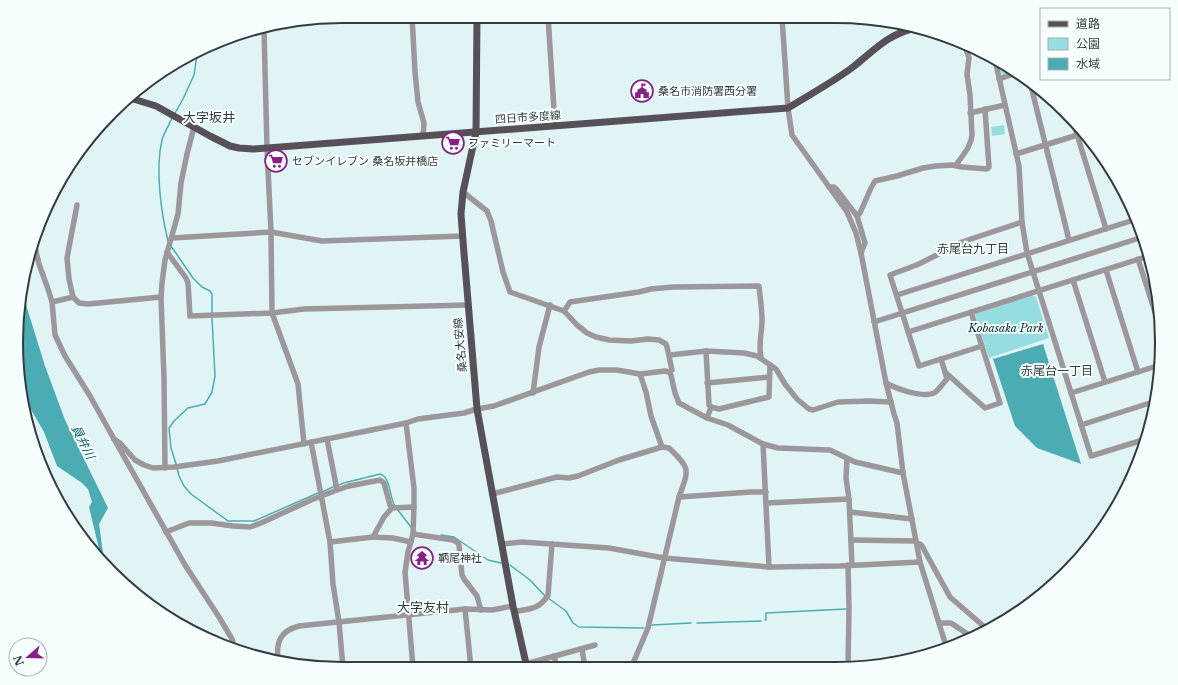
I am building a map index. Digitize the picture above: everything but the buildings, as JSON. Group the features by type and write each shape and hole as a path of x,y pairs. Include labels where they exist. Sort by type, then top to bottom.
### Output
{"main road":[{"name":"桑名大安線","path":"477,23 476,132 463,192 461,214 462,236 477,409 525,662"},
{"name":"四日市多度線","path":"136,99 156,106 230,146 239,148 267,148 788,108 853,67 891,37 906,31"}],"street":[{"path":"412,23 417,94 424,123 423,136"},
{"path":"548,23 555,126"},
{"path":"782,23 788,108 792,135 847,212 856,233 886,383 898,432 903,473 920,562 945,643"},
{"path":"264,33 271,232 272,313 298,384 304,444"},
{"path":"956,165 971,141 969,85 967,74 969,58 967,51"},
{"path":"997,67 1019,166 1022,222 1027,253 1091,456 1139,441"},
{"path":"999,78 1009,75"},
{"path":"1032,91 1069,240"},
{"path":"970,113 1006,105"},
{"path":"857,216 860,213 875,181 924,168 952,164 987,169 989,167 986,109"},
{"path":"165,468 161,297 165,260 178,214 181,183 194,127"},
{"path":"1016,154 1077,135 1106,228"},
{"path":"829,186 838,190 857,216 865,243 861,253"},
{"path":"463,192 487,211 496,240 503,272 510,292 564,311 577,325 592,336 609,340 659,340 666,344 670,355 672,370 669,372"},
{"path":"77,205 67,258 69,279 73,297 79,303 88,304 161,297"},
{"path":"896,295 1131,221"},
{"path":"982,346 919,366 890,275 919,264 962,242 1022,222"},
{"path":"172,239 271,232 322,241 462,236"},
{"path":"874,322 1138,239"},
{"path":"168,250 186,278 188,284 190,316 272,313 304,309 468,305"},
{"path":"36,253 38,264 52,302 56,335 65,356 93,401 185,565 233,643"},
{"path":"908,332 1143,258"},
{"path":"1138,259 1152,304"},
{"path":"1106,270 1138,372"},
{"path":"1073,280 1105,382"},
{"path":"564,311 570,302 651,289 673,287 707,288 759,286 762,320 760,338 761,358"},
{"path":"52,302 73,297"},
{"path":"533,392 540,347 550,305"},
{"path":"945,372 985,408 1000,403 971,312"},
{"path":"670,355 706,351 744,353 757,356 776,369 785,384 797,399 809,409 813,410 838,402 891,402"},
{"path":"706,351 707,383 709,405 711,407 707,418"},
{"path":"886,383 910,392 924,395 936,392 947,379 940,359"},
{"path":"711,407 719,409 769,397 770,365"},
{"path":"1071,393 1154,367"},
{"path":"114,439 120,443 135,460 144,465 153,468 176,467 218,461 304,444 406,423 418,419 464,413 494,406 598,370 617,370 640,374 665,371 669,372"},
{"path":"669,372 679,403 763,444 778,448 830,450 855,462 903,473"},
{"path":"640,374 646,392 651,416 662,448"},
{"path":"707,383 769,377"},
{"path":"1081,425 1149,403"},
{"path":"406,423 414,488 413,531 405,572 412,662"},
{"path":"327,439 337,487"},
{"path":"311,442 330,542 333,584 343,662"},
{"path":"763,444 769,567"},
{"path":"492,494 557,477 569,478 578,476 619,460 662,448 669,448 685,465 687,471 686,479 679,497 648,628 634,662"},
{"path":"848,459 846,478 849,499 851,540 848,661"},
{"path":"166,532 189,523 250,526 261,523 310,500 321,493 337,487 380,480 384,483 390,505 395,508 414,507"},
{"path":"679,497 766,492"},
{"path":"766,503 849,499"},
{"path":"373,537 384,517 395,508"},
{"path":"850,512 912,519"},
{"path":"413,531 457,542 459,545 462,575 477,596 481,610"},
{"path":"330,542 373,537 393,538 411,542"},
{"path":"851,540 920,544 950,597 983,626"},
{"path":"502,544 522,542 610,548 664,558 769,567 920,562"},
{"path":"277,655 279,640 288,629 305,625 465,609 492,610 537,607 546,598 552,544"},
{"path":"465,609 470,662"},
{"path":"939,623 951,623 967,634"},
{"path":"537,662 594,645"},
{"path":"582,649 584,662"},
{"path":"554,656 556,662"}],"green space":[{"path":"1000,69 1007,74 1003,75"},
{"path":"1004,125 1005,134 992,136 991,127"},
{"name":"Kobasaka Park","path":"1032,295 1036,297 1049,338 989,358 975,315 976,313"}],"water":[{"path":"26,303 45,366 65,420 108,508 99,524 103,554 99,550 89,507 92,502 88,489 82,483 57,466 44,432 30,407 26,384 23,342"},
{"path":"1043,344 1081,464 1037,448 1015,426 993,359"}],"waterway":[{"path":"175,113 194,75 196,59"},
{"path":"168,241 161,204 159,164 162,140 172,118"},
{"path":"171,246 193,278 212,294 212,314"},
{"path":"176,464 171,448 169,428 188,408 205,404 212,392 215,376 212,318"},
{"path":"177,468 184,486 191,494 228,521 254,521 318,493"},
{"path":"339,485 380,474 384,476 388,483 395,506"},
{"path":"322,492 335,486"},
{"path":"397,509 411,527"},
{"path":"441,535 454,537 488,560 501,563"},
{"path":"510,565 530,580 545,596"},
{"path":"548,598 566,611 573,623 579,627 644,628"},
{"path":"765,620 766,613 846,609"},
{"path":"697,623 761,621"},
{"path":"652,625 691,623"}],"place":[{"name":"桑名市消防署西分署","path":"642,91"},
{"name":"ファミリーマート","path":"453,143"},
{"name":"セブンイレブン 桑名坂井橋店","path":"276,161"},
{"name":"鞆尾神社","path":"422,558"}],"district":[{"name":"大字坂井","path":"209,117"},
{"name":"赤尾台九丁目","path":"973,249"},
{"name":"赤尾台一丁目","path":"1057,371"},
{"name":"大字友村","path":"423,607"}],"water label":[{"name":"員弁川","path":"83,442"}]}
